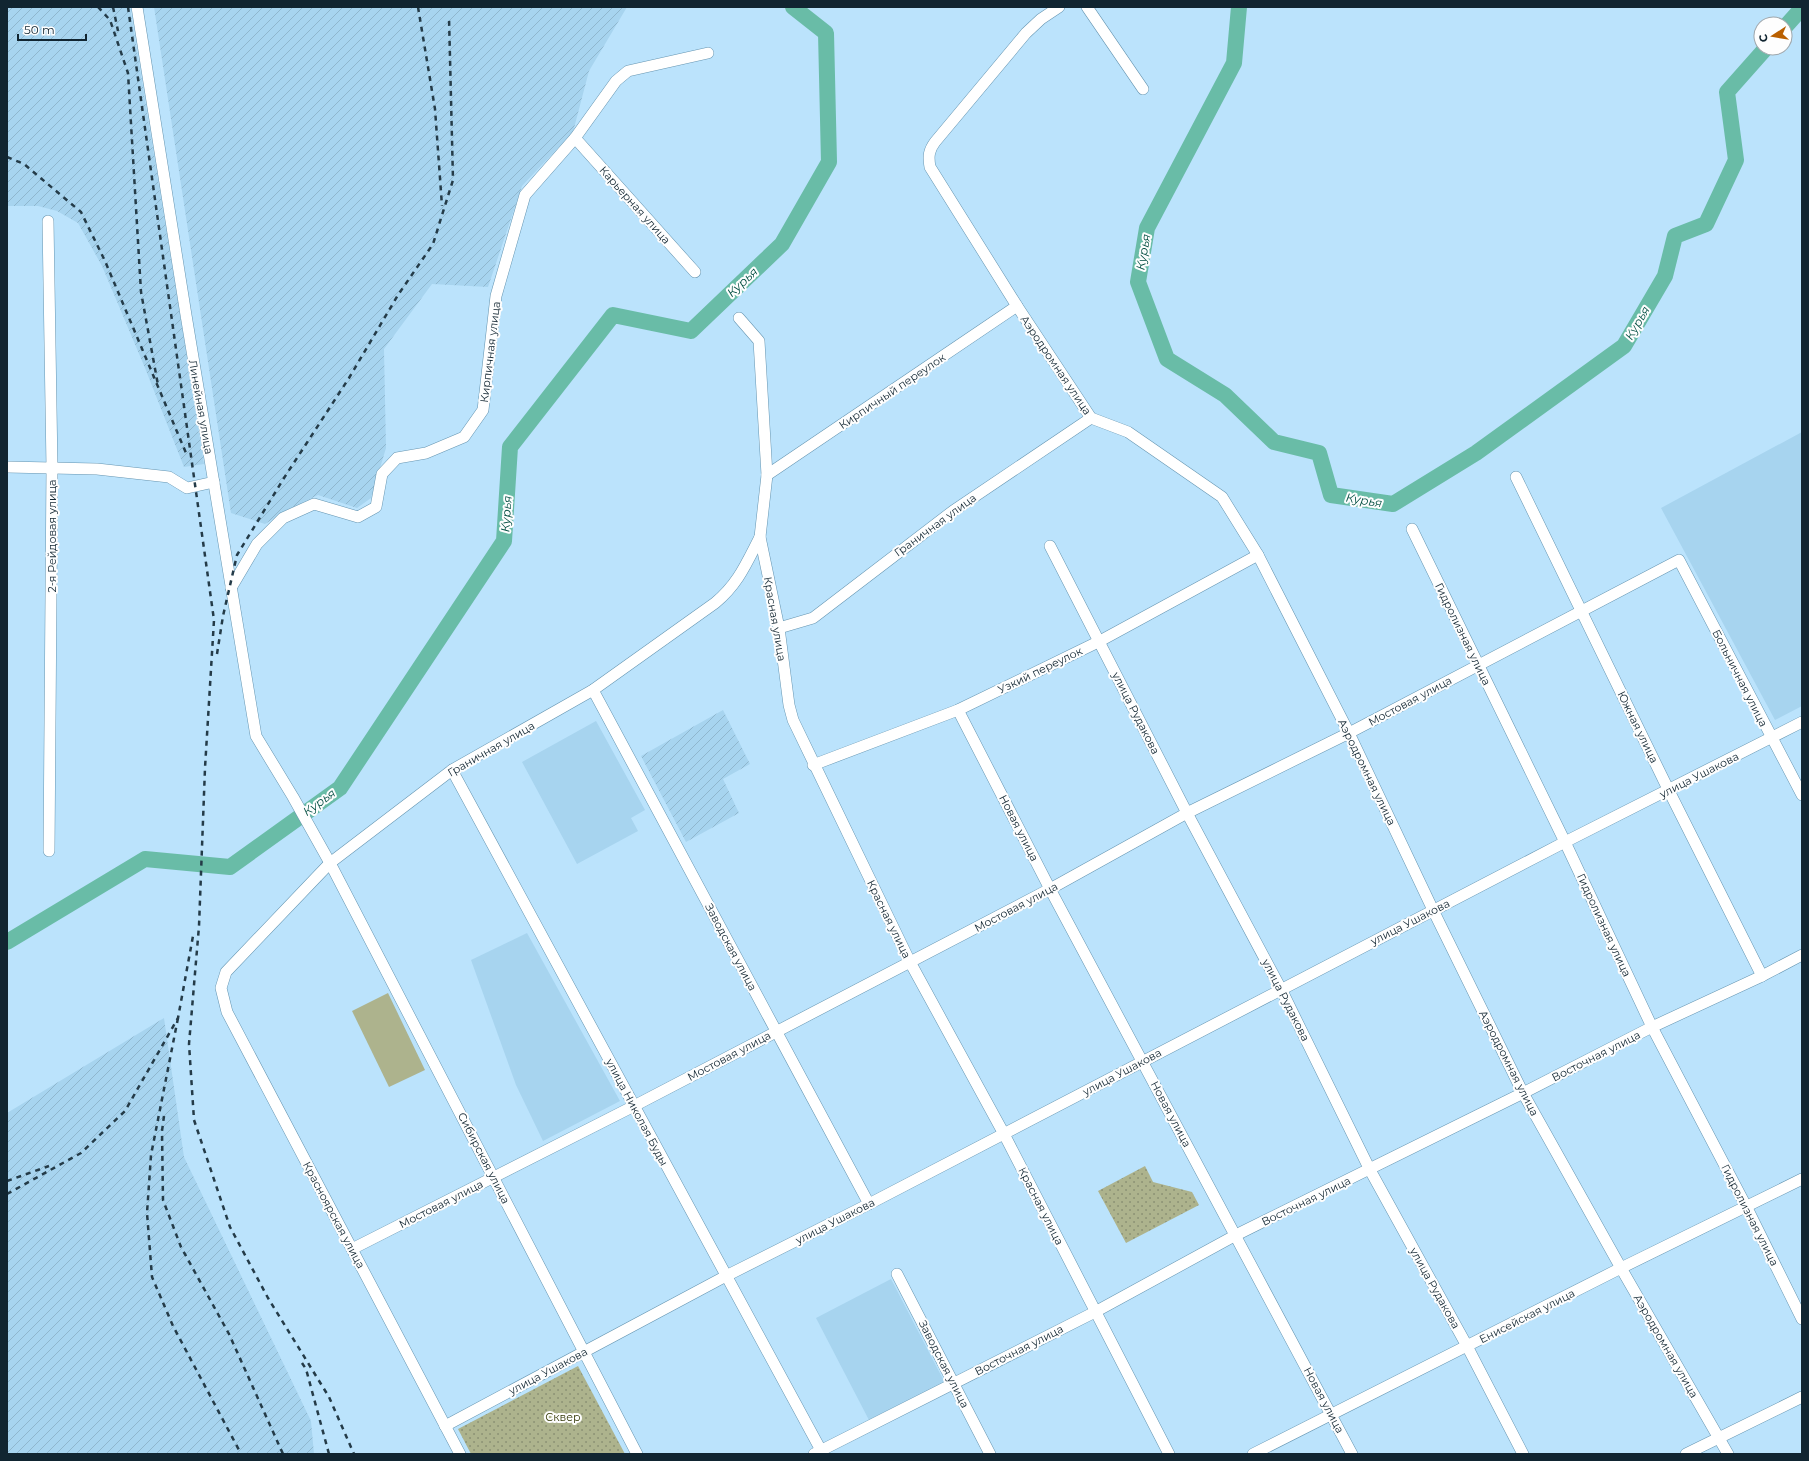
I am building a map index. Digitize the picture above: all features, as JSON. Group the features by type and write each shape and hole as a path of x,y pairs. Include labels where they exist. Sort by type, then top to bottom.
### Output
{"street":[{"name":"Линейная улица","path":"137,7 256,736 314,834"},
{"name":"Аэродромная улица","path":"1059,7 1041,19 1017,44 930,148 928,157 930,167 1017,306 1091,418 1128,432 1222,497 1258,555 1348,733 1523,1093 1728,1454"},
{"path":"1087,7 1143,89"},
{"path":"575,138 616,81 628,71 708,53"},
{"name":"Карьерная улица","path":"575,138 695,272"},
{"name":"Кирпичная улица","path":"231,588 256,544 282,518 314,504 358,517 376,507 382,474 397,458 426,453 464,437 483,410 496,296 525,195 575,138"},
{"name":"2-я Рейдовая улица","path":"48,221 52,468 49,851"},
{"name":"Кирпичный переулок","path":"767,476 1017,306"},
{"name":"Красная улица","path":"739,318 759,341 767,476 760,537 779,628 789,706 796,727 813,765 910,962 1004,1134 1169,1454"},
{"name":"Граничная улица","path":"779,628 813,618 953,511 1091,418"},
{"path":"7,466 97,469 169,477 187,488 214,482"},
{"name":"Южная улица","path":"1516,477 1762,976"},
{"name":"Гидролизная улица","path":"1412,529 1565,842 1652,1027 1746,1206 1802,1320"},
{"name":"Граничная улица","path":"226,972 330,863 452,770 593,690 727,593 736,582 760,537"},
{"name":"улица Рудакова","path":"1050,546 1187,813 1281,989 1370,1170 1467,1346 1523,1454"},
{"name":"Узкий переулок","path":"813,765 958,710 1100,641 1258,555"},
{"name":"Мостовая улица","path":"352,1250 634,1106 1050,889 1187,813 1348,733 1679,560"},
{"name":"Больничная улица","path":"1679,560 1802,795"},
{"name":"Заводская улица","path":"593,690 869,1204"},
{"name":"Новая улица","path":"958,710 1050,889 1352,1454"},
{"name":"улица Ушакова","path":"445,1426 726,1276 869,1204 1565,842 1772,739 1802,722"},
{"name":"улица Николая Буды","path":"452,770 726,1276 820,1453"},
{"name":"Сибирская улица","path":"314,834 637,1454"},
{"name":"Восточная улица","path":"820,1453 1095,1312 1236,1235 1370,1170 1652,1027 1762,976 1802,955"},
{"name":"Красноярская улица","path":"226,972 221,988 227,1012 460,1454"},
{"name":"Енисейская улица","path":"1253,1454 1621,1268 1802,1179"},
{"name":"Заводская улица","path":"897,1274 990,1454"},
{"path":"1686,1454 1802,1397"}],"shaded area":[{"path":"7,7 130,7 204,464 184,467 145,368 102,266 78,223 57,211 38,206 7,206"},
{"path":"154,7 627,7 589,71 573,132 522,186 488,287 432,284 384,349 386,448 371,498 357,508 318,495 289,509 265,524 231,513"},
{"path":"1802,432 1802,706 1775,720 1661,508"},
{"path":"723,710 750,764 723,779 739,813 686,842 641,756"},
{"path":"596,721 645,810 631,818 638,831 577,864 522,762"},
{"path":"527,933 620,1101 543,1141 516,1085 471,960"},
{"path":"164,1018 184,1157 311,1421 314,1454 7,1454 7,1113"},
{"path":"891,1279 945,1383 870,1422 816,1318"}],"green space":[{"path":"388,993 425,1070 389,1087 352,1011"},
{"path":"1145,1166 1153,1182 1192,1192 1199,1205 1126,1243 1098,1191"},
{"name":"Сквер","path":"578,1366 625,1454 471,1454 458,1429"}],"waterway":[{"name":"Курья","path":"7,942 145,859 230,867 340,788 504,541 510,447 613,315 691,331 782,244 829,162 826,33 793,7"},
{"name":"Курья","path":"1239,7 1234,63 1147,228 1138,282 1167,359 1225,395 1274,442 1319,453 1331,495 1393,504 1476,453 1624,346 1665,276 1675,236 1706,224 1736,160 1727,92 1759,56"},
{"name":"Курья","path":"1793,18 1802,8"}],"railway":[{"path":"98,7 110,20 128,73 141,292 158,385"},
{"path":"113,7 118,31"},
{"path":"128,7 214,620 205,768 199,926 189,1044 194,1120 230,1227 268,1298 329,1397 354,1454"},
{"path":"418,7 435,109 442,206"},
{"path":"217,654 223,616 237,555 284,478 349,378 398,295 433,244 453,180 449,17"},
{"path":"7,157 24,164 81,212 105,261 186,453"},
{"path":"7,1194 81,1153 125,1111 178,1018 193,936"},
{"path":"178,1018 151,1155 147,1213 152,1277 173,1326 239,1450"},
{"path":"164,1116 162,1131 163,1200 181,1247 229,1334 283,1454"},
{"path":"7,1181 49,1166"},
{"path":"302,1363 306,1369 329,1454"}]}
